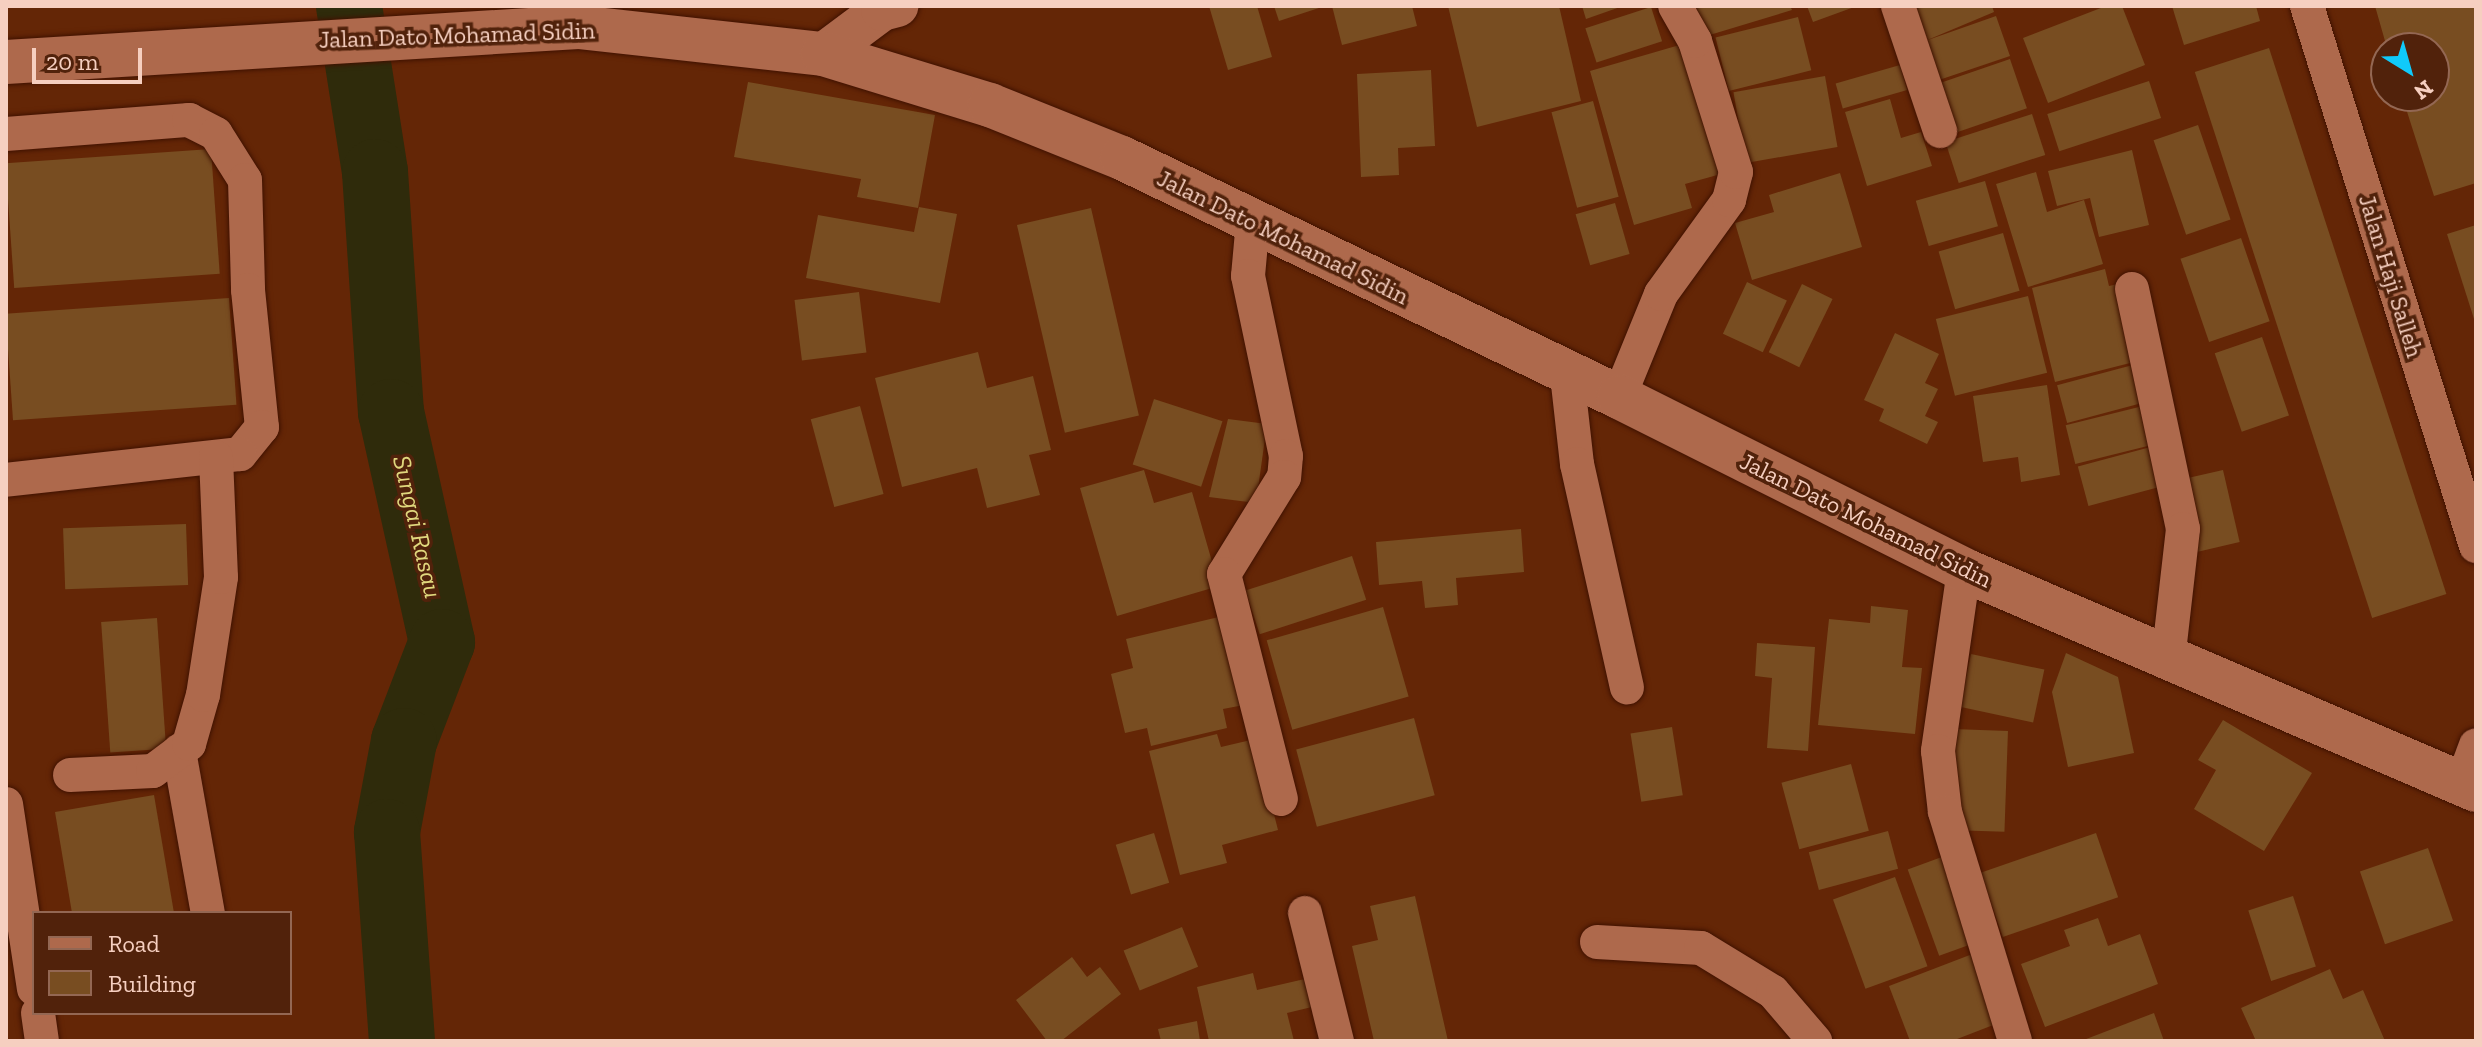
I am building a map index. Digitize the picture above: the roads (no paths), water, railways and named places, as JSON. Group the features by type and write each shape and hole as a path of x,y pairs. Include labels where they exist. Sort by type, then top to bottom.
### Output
{"main road":[{"name":"Jalan Dato Mohamad Sidin","path":"6,62 218,45 578,27 823,54 990,105 1122,158 1567,375 1619,397 1964,570 2168,660 2471,772"}],"street":[{"path":"823,54 882,10 897,6"},
{"path":"1619,397 1661,294 1729,200 1736,172 1695,41 1675,6"},
{"path":"1898,6 1940,131"},
{"name":"Jalan Haji Salleh","path":"2307,6 2476,546"},
{"path":"6,134 189,120 216,134 233,154 245,180 248,290 262,427 240,454 6,480"},
{"path":"1253,221 1248,276 1286,456 1284,477 1224,574 1281,799"},
{"path":"2132,289 2183,529 2168,660"},
{"path":"1567,375 1577,464 1627,687"},
{"path":"70,775 153,771 189,744 203,695 221,577 216,457"},
{"path":"1964,570 1938,751 1945,812 2015,1041"},
{"path":"179,751 208,911"},
{"path":"6,804 32,976"},
{"path":"1305,913 1337,1041"},
{"path":"1597,942 1701,948 1773,992 1815,1041"},
{"path":"38,1015 42,1041"}],"waterway":[{"name":"Sungai Rasau","path":"349,6 375,172 391,412 442,642 404,741 387,832 402,1041"}]}
